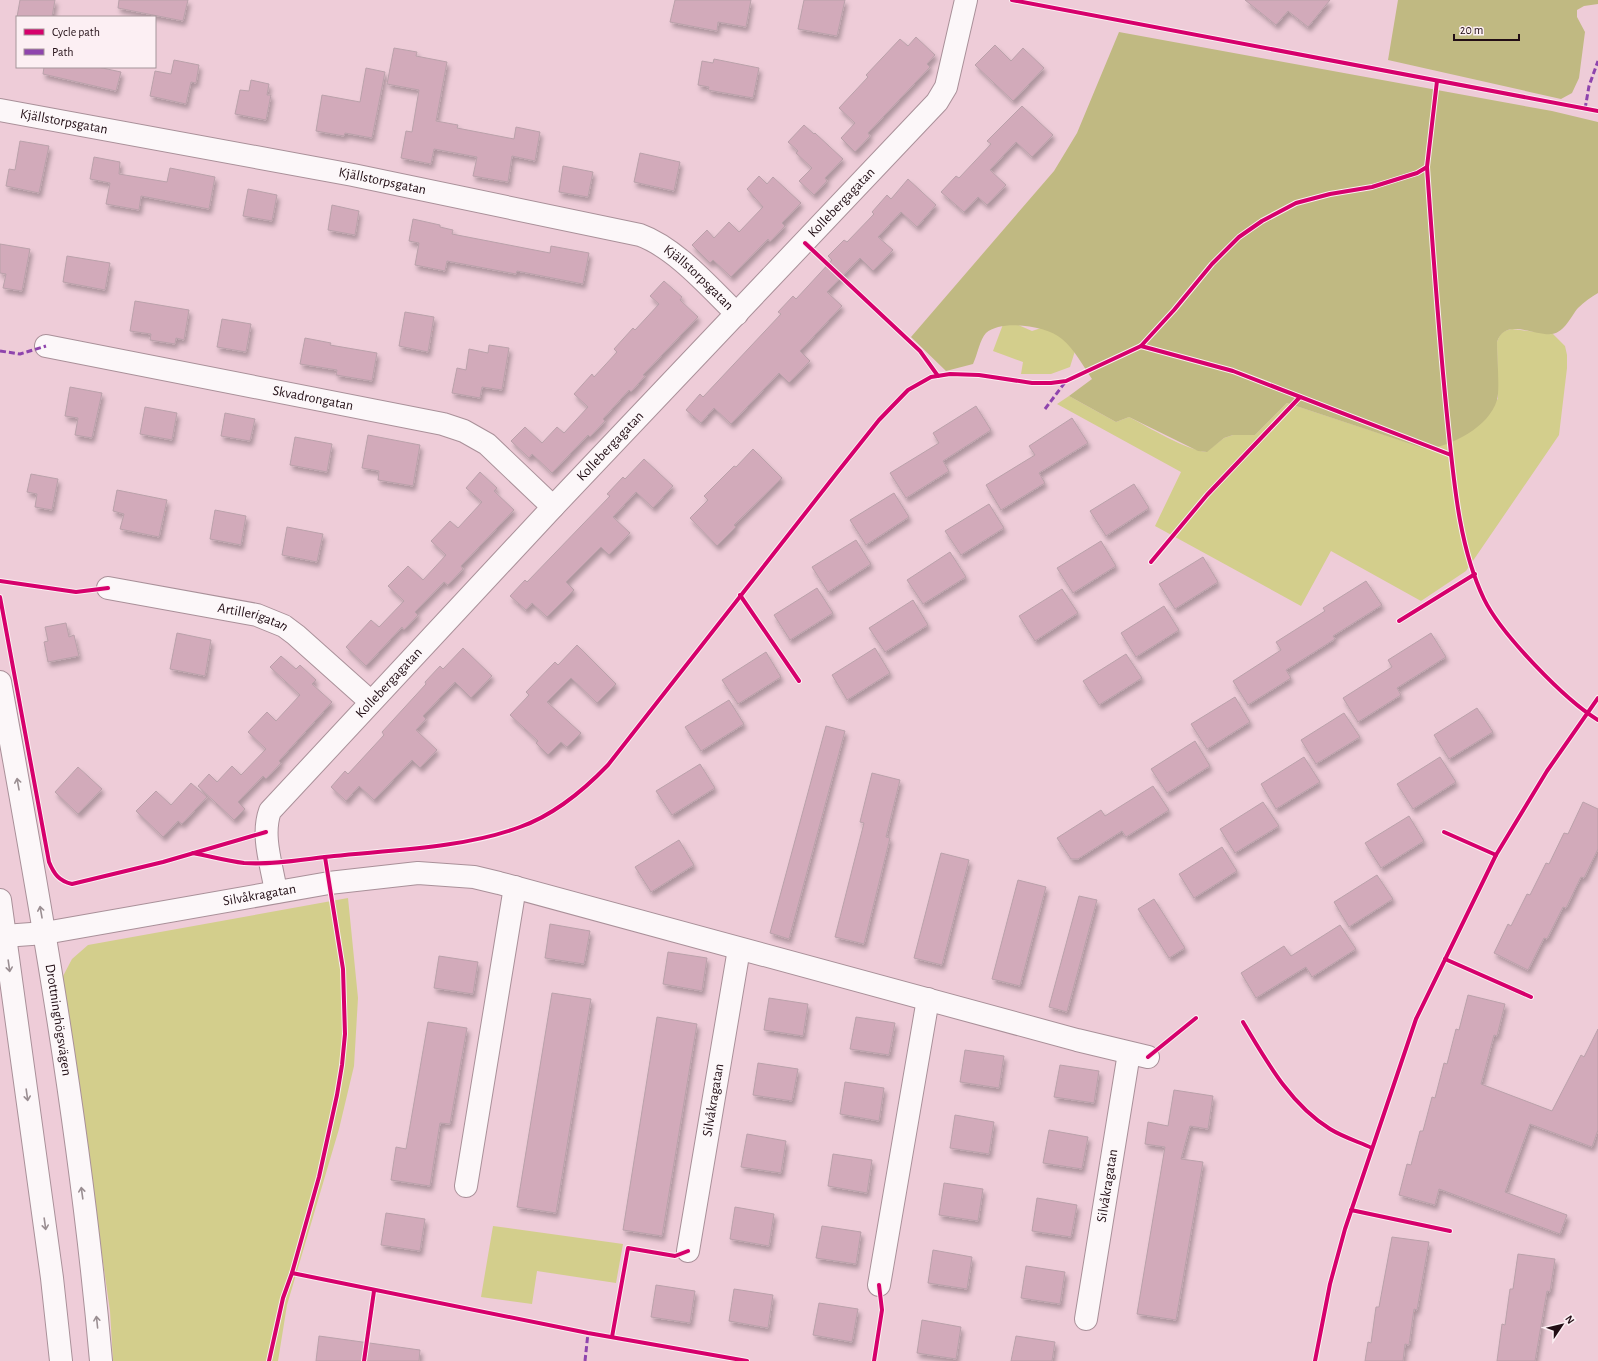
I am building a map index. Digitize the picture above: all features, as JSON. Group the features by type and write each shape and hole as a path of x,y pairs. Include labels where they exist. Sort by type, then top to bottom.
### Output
{"street":[{"name":"Kollebergagatan","path":"276,892 266,832 266,821 270,811 553,507 738,314 942,96 946,87 966,0"},
{"name":"Kjällstorpsgatan","path":"0,110 353,175 640,235 654,240 668,249 738,314"},
{"name":"Skvadrongatan","path":"46,346 457,428 487,444 553,507"},
{"name":"Artillerigatan","path":"108,588 257,615 276,622 296,635 371,702"},
{"name":"Drottninghögsvägen","path":"0,682 45,933 84,1207 101,1361"},
{"name":"Silvåkragatan","path":"4,936 45,933 329,883 418,873 474,877 928,1000 1138,1055 1086,1319"},
{"path":"466,1186 515,887"},
{"path":"0,900 52,1278 61,1361"},
{"name":"Silvåkragatan","path":"688,1252 739,949"},
{"path":"879,1285 928,1000"}],"shaded area":[{"path":"1398,0 1598,0 1598,4 1584,6 1577,10 1577,17 1585,32 1579,78 1572,93 1561,99 1388,60"},
{"path":"1119,32 1552,111 1598,122 1598,293 1580,306 1564,327 1557,333 1545,334 1521,329 1506,330 1497,342 1498,395 1493,410 1478,427 1468,434 1447,444 1426,449 1287,403 1255,435 1233,435 1224,438 1207,452 1198,451 1129,417 1116,422 1069,396 1092,379 1075,353 1062,339 1055,334 1024,326 1003,326 986,333 980,343 973,364 946,371 911,337 1054,171 1077,133"},
{"path":"1005,319 1032,331 1044,327 1079,338 1070,367 1051,374 1021,374 1023,362 993,351"},
{"path":"1512,329 1553,334 1565,346 1567,368 1559,435 1466,571 1421,601 1331,551 1301,606 1155,526 1181,472 1057,404 1069,396 1116,422 1129,417 1178,443 1206,452 1224,438 1233,435 1255,435 1287,403 1427,449 1498,399 1497,342 1502,333"},
{"path":"348,898 358,998 354,1066 339,1129 287,1305 278,1361 113,1361 110,1311 62,978 72,959 88,945"},
{"path":"493,1226 623,1244 616,1283 537,1271 532,1304 481,1297"}],"building":[{"path":"20,0 55,0 52,16 17,16"},
{"path":"119,0 188,0 183,21 118,8"},
{"path":"675,0 751,0 746,27 718,22 717,31 670,22"},
{"path":"804,0 845,0 837,36 798,29"},
{"path":"1245,0 1330,0 1308,27 1288,11 1276,25"},
{"path":"916,37 935,55 927,64 930,67 868,133 870,136 855,152 841,138 855,123 839,108 868,77 866,75 900,39 908,46"},
{"path":"995,45 1011,61 1023,48 1044,68 1013,101 975,65"},
{"path":"394,48 417,52 416,56 447,62 436,121 458,125 457,128 514,139 516,127 540,132 535,161 512,156 508,182 473,176 477,157 434,149 431,164 401,158 406,131 412,132 419,90 387,84"},
{"path":"714,59 759,68 753,98 708,90 709,87 698,85 702,61 713,63"},
{"path":"174,60 199,65 196,83 191,82 186,104 150,96 155,71 171,74"},
{"path":"44,68 103,68 121,72 116,91 43,74"},
{"path":"366,68 385,72 372,138 345,133 344,136 316,131 322,95 360,102"},
{"path":"251,80 269,84 267,95 271,95 266,120 235,114 240,90 249,91"},
{"path":"1022,106 1053,135 1032,157 1016,142 990,170 1006,185 987,205 978,197 964,212 941,192 956,176 959,178 991,144 987,141"},
{"path":"804,125 843,159 825,178 827,181 814,195 799,181 812,168 796,153 798,151 788,142"},
{"path":"20,141 49,146 39,193 6,186 9,169 15,170"},
{"path":"640,153 680,162 674,191 634,182"},
{"path":"94,157 120,162 119,174 167,182 170,168 215,177 209,209 141,196 139,210 106,204 110,183 90,179"},
{"path":"563,166 593,172 588,197 559,192"},
{"path":"759,176 767,184 773,177 801,203 782,223 785,226 770,242 768,239 731,277 713,260 710,263 692,245 707,230 714,238 729,222 739,232 763,207 747,189"},
{"path":"908,179 936,205 917,227 901,212 878,237 893,250 873,271 860,258 827,292 842,306 800,351 810,361 789,383 779,373 731,424 714,408 701,423 686,410 700,394 703,397 781,314 778,312 793,296 796,299 832,260 828,256 844,240 847,242 874,214 872,212 887,195 891,199"},
{"path":"248,189 277,195 272,221 243,216"},
{"path":"332,205 359,211 355,235 328,230"},
{"path":"413,219 440,225 440,227 453,230 452,234 550,253 551,246 589,253 583,284 517,271 516,274 447,261 445,271 415,265 419,243 409,241"},
{"path":"0,244 30,249 22,291 3,288 6,274 0,273"},
{"path":"67,256 110,263 105,290 63,282"},
{"path":"664,281 682,297 680,300 698,317 643,375 645,376 631,392 629,390 603,419 605,421 590,437 588,435 552,473 532,454 529,458 511,441 525,427 542,443 557,427 564,433 588,407 574,394 592,374 594,377 617,352 614,349 633,328 635,330 659,304 650,296"},
{"path":"135,301 189,310 184,340 176,338 175,344 150,340 151,334 130,331"},
{"path":"405,312 434,317 428,352 399,346"},
{"path":"222,319 251,324 246,352 217,347"},
{"path":"305,338 331,343 330,345 377,353 372,381 336,375 337,370 300,364"},
{"path":"489,345 509,348 502,390 482,387 480,398 452,393 457,368 466,370 469,349 488,353"},
{"path":"70,387 102,393 92,438 75,435 78,418 65,416"},
{"path":"976,406 991,430 943,461 949,471 906,498 890,473 939,443 933,433"},
{"path":"145,407 177,413 172,440 140,434"},
{"path":"225,413 255,419 250,441 221,436"},
{"path":"1072,418 1088,443 1039,473 1045,483 1001,510 986,485 1035,455 1029,446"},
{"path":"368,435 420,445 413,486 378,480 379,471 362,468"},
{"path":"295,437 332,444 327,472 290,465"},
{"path":"753,449 782,478 734,525 736,527 717,546 690,518 708,500 704,496 734,466 736,467"},
{"path":"644,459 673,486 653,508 636,492 613,517 630,533 609,555 601,547 566,582 574,590 547,617 532,603 526,610 510,596 525,580 527,582 610,496 607,494 623,477 625,479"},
{"path":"480,472 497,488 494,491 514,510 461,566 463,569 448,585 444,582 415,612 418,615 404,630 402,627 366,666 346,647 371,620 379,627 404,601 388,586 408,566 423,580 446,555 431,541 450,521 458,528 482,502 466,488"},
{"path":"31,474 58,479 52,510 35,507 37,494 27,492"},
{"path":"1134,484 1149,508 1106,536 1090,511"},
{"path":"117,490 167,500 159,537 120,529 124,514 113,511"},
{"path":"894,493 909,517 866,545 850,520"},
{"path":"989,504 1004,528 961,555 945,531"},
{"path":"215,510 246,516 241,545 210,539"},
{"path":"287,527 323,534 317,562 282,555"},
{"path":"856,540 871,564 828,592 812,567"},
{"path":"1101,541 1116,566 1073,593 1057,568"},
{"path":"950,552 966,577 923,604 907,580"},
{"path":"1203,557 1218,582 1175,609 1159,584"},
{"path":"1366,581 1382,605 1333,636 1335,639 1286,670 1291,678 1248,705 1233,681 1281,650 1276,642 1325,611 1323,608"},
{"path":"817,588 833,613 790,640 774,615"},
{"path":"1062,589 1078,613 1035,641 1019,616"},
{"path":"913,600 928,625 885,652 869,628"},
{"path":"1164,606 1179,630 1136,657 1121,633"},
{"path":"66,623 69,637 74,635 79,656 48,662 44,642 48,641 45,627"},
{"path":"177,633 211,640 205,676 170,669"},
{"path":"1431,633 1446,657 1397,688 1401,695 1358,722 1343,698 1392,667 1388,660"},
{"path":"577,645 616,684 597,703 571,678 547,702 581,733 567,747 561,742 548,755 536,743 538,741 510,715 529,695 526,692 555,662 558,665"},
{"path":"463,648 492,676 471,698 455,682 423,716 426,719 416,730 437,750 420,768 412,760 374,800 359,786 346,801 331,787 345,771 348,774 384,735 382,732 426,684 425,682 440,666 443,669"},
{"path":"875,648 890,673 847,700 832,675"},
{"path":"766,652 781,677 738,704 722,680"},
{"path":"1126,654 1142,678 1099,705 1083,681"},
{"path":"281,656 296,669 300,665 316,680 312,684 332,702 279,761 281,763 266,779 263,776 238,802 245,809 234,820 198,786 209,774 217,782 232,766 241,775 266,749 248,732 267,712 276,721 300,695 270,667"},
{"path":"1235,697 1250,722 1207,749 1191,724"},
{"path":"729,700 744,724 701,751 685,727"},
{"path":"1477,708 1493,732 1449,759 1434,735"},
{"path":"1344,713 1360,737 1316,764 1301,740"},
{"path":"826,726 845,731 789,939 770,933"},
{"path":"1195,741 1210,766 1167,793 1151,769"},
{"path":"1304,757 1320,782 1276,809 1261,784"},
{"path":"1440,757 1456,782 1413,809 1397,784"},
{"path":"700,764 715,788 672,815 656,791"},
{"path":"78,767 102,789 78,814 55,792"},
{"path":"872,773 900,780 886,837 890,838 864,944 835,937 864,823 860,822"},
{"path":"191,783 207,797 182,824 178,821 163,837 136,811 156,791 171,805"},
{"path":"1153,786 1169,810 1126,837 1122,831 1078,859 1071,859 1057,838 1101,810 1105,816"},
{"path":"1263,802 1279,826 1235,853 1220,829"},
{"path":"1583,802 1598,809 1598,849 1584,878 1581,877 1566,908 1563,907 1547,939 1544,938 1528,970 1494,953 1508,924 1511,926 1527,894 1530,895 1546,863 1549,864 1564,833 1568,834"},
{"path":"1409,816 1424,841 1381,868 1365,843"},
{"path":"679,840 694,865 651,892 635,867"},
{"path":"1222,847 1237,871 1194,898 1179,874"},
{"path":"941,853 969,860 942,965 914,958"},
{"path":"1377,875 1393,899 1349,927 1334,902"},
{"path":"1018,880 1046,887 1020,986 992,979"},
{"path":"1079,896 1097,900 1067,1012 1049,1007"},
{"path":"1154,899 1185,948 1169,958 1138,909"},
{"path":"550,924 590,931 584,964 545,958"},
{"path":"1340,925 1356,949 1312,977 1306,967 1256,998 1241,973 1284,946 1291,956"},
{"path":"668,952 707,958 702,991 663,984"},
{"path":"439,956 478,962 473,994 434,988"},
{"path":"552,993 591,999 556,1213 517,1207"},
{"path":"1468,995 1505,1004 1497,1036 1494,1035 1481,1084 1552,1111 1581,1055 1584,1057 1598,1029 1598,1130 1592,1147 1530,1124 1505,1192 1567,1215 1560,1234 1439,1189 1435,1205 1399,1195 1407,1164 1411,1165 1420,1131 1423,1131 1432,1097 1435,1098 1444,1063 1447,1064 1456,1029 1459,1030"},
{"path":"769,998 808,1004 803,1036 764,1030"},
{"path":"657,1017 697,1024 662,1236 623,1230"},
{"path":"856,1017 895,1023 889,1055 850,1049"},
{"path":"428,1022 467,1028 450,1124 440,1123 430,1186 391,1180 396,1147 406,1149"},
{"path":"965,1050 1004,1056 999,1088 960,1082"},
{"path":"758,1063 798,1069 792,1101 753,1095"},
{"path":"1060,1065 1099,1071 1094,1103 1054,1097"},
{"path":"845,1082 884,1088 879,1121 840,1114"},
{"path":"1174,1090 1213,1096 1208,1129 1190,1126 1181,1159 1203,1162 1176,1320 1137,1314 1165,1147 1145,1144 1148,1122 1168,1126"},
{"path":"955,1115 994,1122 989,1154 950,1148"},
{"path":"1049,1130 1088,1137 1082,1169 1043,1163"},
{"path":"747,1134 786,1141 781,1173 741,1167"},
{"path":"833,1154 872,1160 867,1193 828,1186"},
{"path":"944,1183 983,1189 978,1221 939,1215"},
{"path":"1037,1198 1077,1205 1071,1237 1032,1231"},
{"path":"735,1207 774,1214 769,1246 730,1239"},
{"path":"386,1213 425,1219 420,1251 381,1245"},
{"path":"822,1226 861,1232 856,1264 816,1258"},
{"path":"1392,1237 1429,1242 1417,1310 1414,1309 1409,1345 1405,1344 1403,1361 1365,1361 1368,1342 1371,1343 1376,1307 1379,1307"},
{"path":"933,1250 972,1257 967,1289 928,1283"},
{"path":"1518,1254 1555,1259 1550,1292 1547,1291 1535,1361 1497,1361 1502,1324 1505,1325 1510,1289 1513,1289"},
{"path":"1026,1266 1065,1272 1060,1304 1021,1298"},
{"path":"656,1285 695,1291 690,1323 651,1317"},
{"path":"734,1289 773,1295 768,1328 729,1321"},
{"path":"819,1303 858,1309 852,1342 813,1335"},
{"path":"922,1320 961,1327 956,1359 917,1353"},
{"path":"319,1336 420,1350 419,1361 316,1361"},
{"path":"1016,1336 1055,1342 1052,1361 1011,1361"}],"marked path":[{"path":"1585,109 1589,86 1598,61"},
{"path":"0,351 20,354 46,346"},
{"path":"1045,409 1066,381"},
{"path":"585,1361 588,1333"}],"cycle path":[{"path":"1012,0 1598,111"},
{"path":"193,853 244,863 266,863 404,850 476,840 520,827 545,816 578,793 608,765 879,420 908,390 931,377 950,374 979,375 1032,383 1066,381 1141,346 1174,310 1212,264 1239,237 1262,221 1296,203 1330,194 1372,187 1417,173 1427,167 1437,81"},
{"path":"1427,167 1439,328 1450,447 1455,491 1463,536 1469,558 1484,599 1504,630 1552,682 1569,698 1598,720"},
{"path":"805,243 920,351 938,376"},
{"path":"1141,346 1233,371 1451,455"},
{"path":"1151,562 1207,495 1300,397"},
{"path":"1399,621 1475,574"},
{"path":"0,581 76,592 108,588"},
{"path":"740,595 799,681"},
{"path":"0,597 49,862 60,879 72,884 163,862 266,832"},
{"path":"1315,1361 1330,1284 1345,1229 1416,1019 1496,855 1547,771 1598,698"},
{"path":"1444,832 1496,855"},
{"path":"269,1361 283,1298 292,1273 319,1177 342,1065 345,1034 343,969 325,857"},
{"path":"1445,959 1531,997"},
{"path":"1148,1057 1196,1018"},
{"path":"1243,1022 1280,1081 1303,1107 1330,1129 1372,1148"},
{"path":"1351,1210 1450,1231"},
{"path":"612,1337 628,1248 675,1256 688,1251"},
{"path":"292,1273 588,1333 747,1361"},
{"path":"874,1361 882,1310 879,1285"},
{"path":"364,1361 374,1291"}]}
